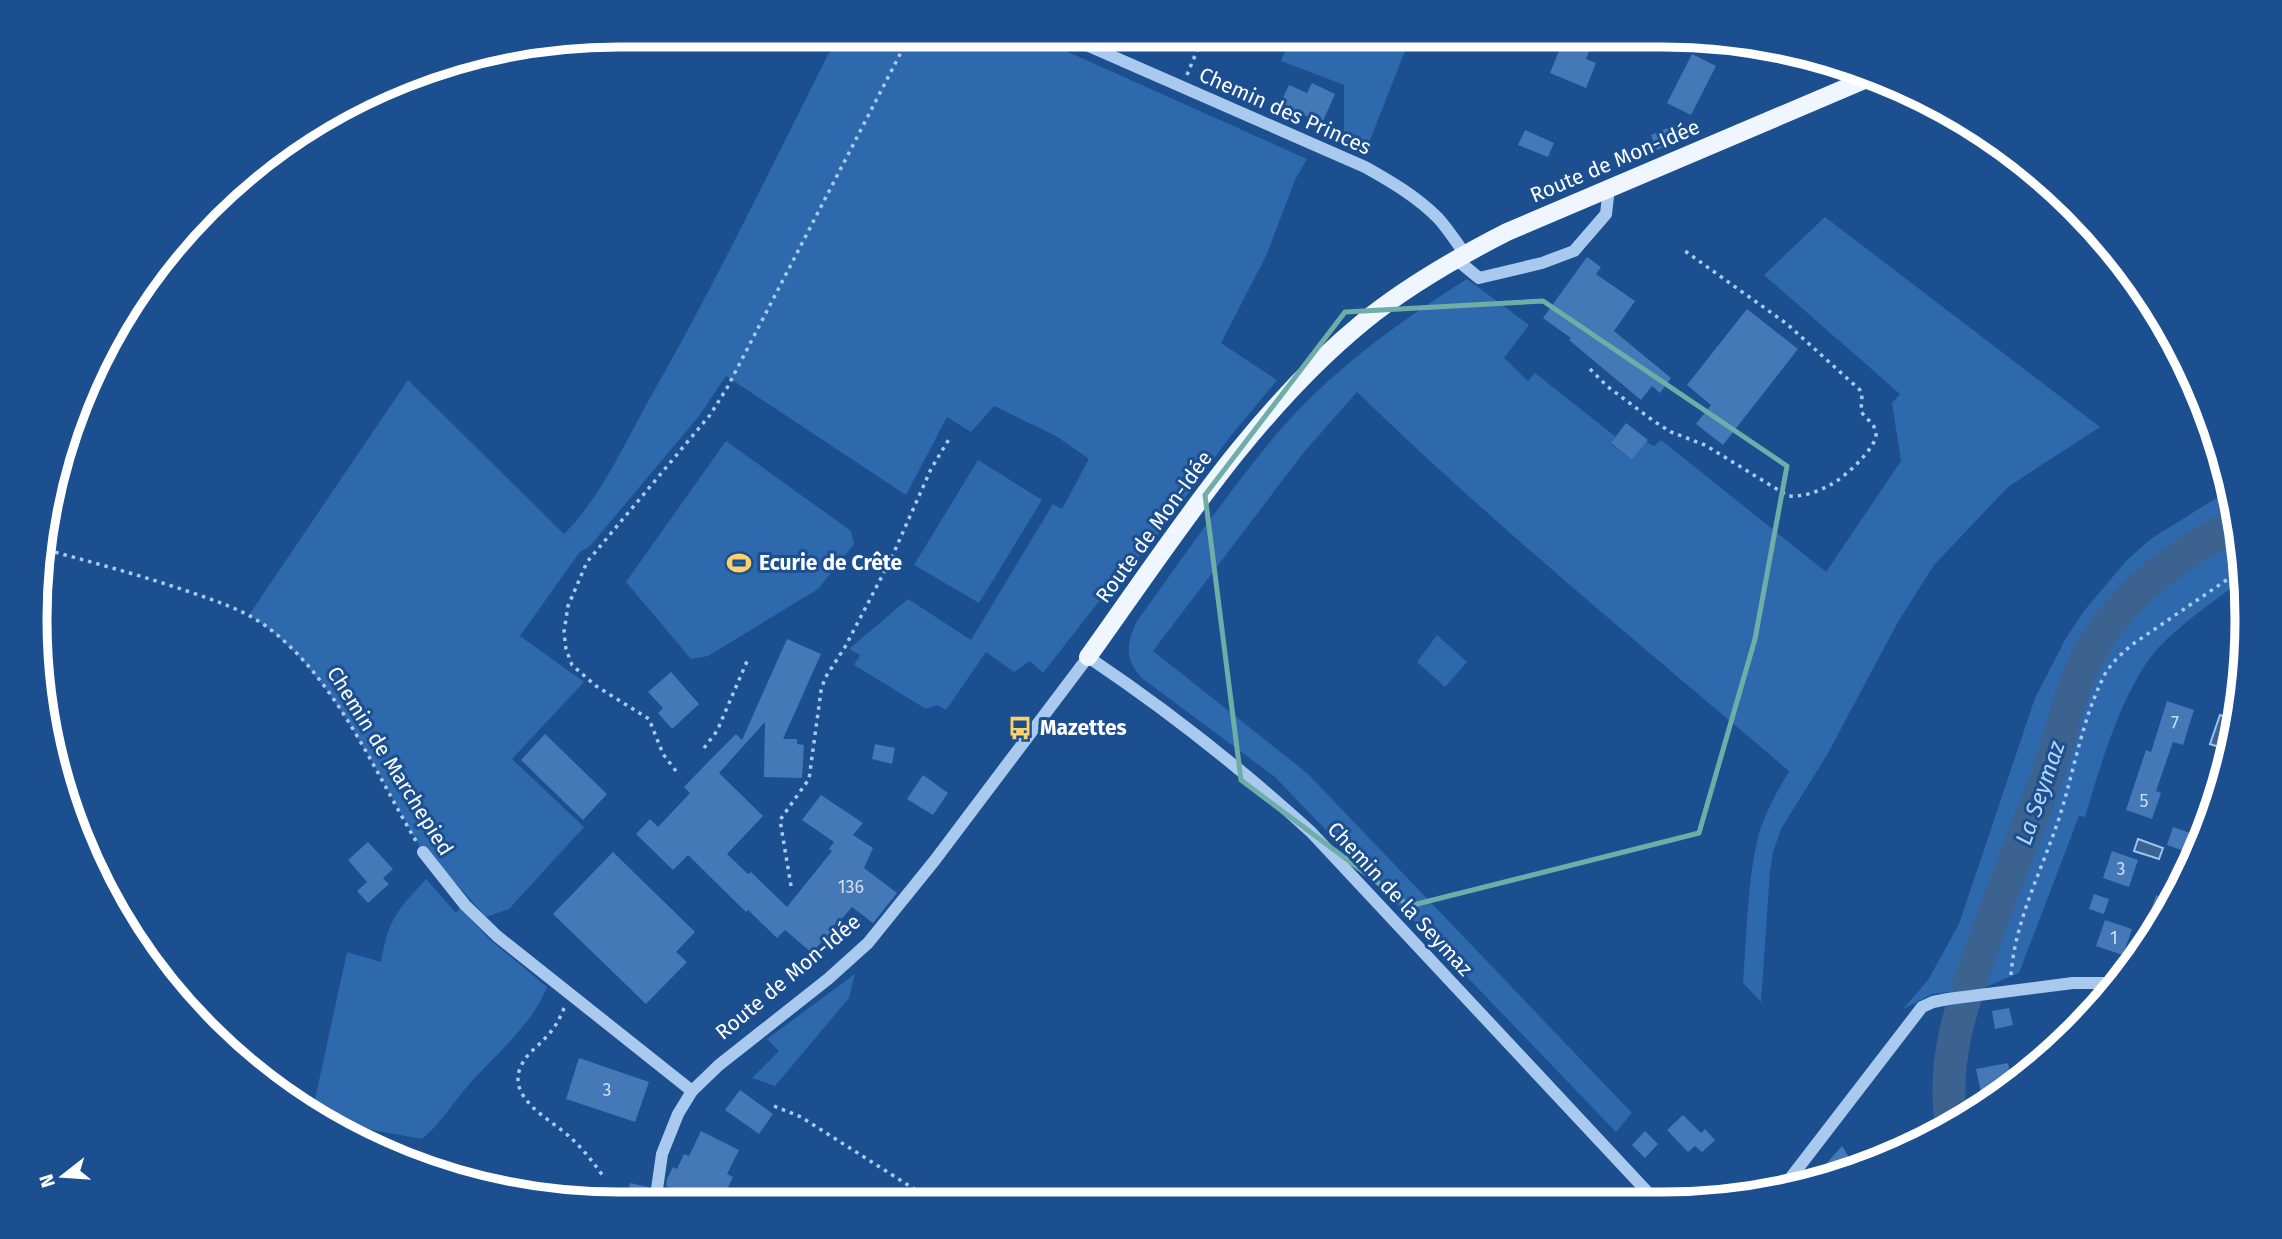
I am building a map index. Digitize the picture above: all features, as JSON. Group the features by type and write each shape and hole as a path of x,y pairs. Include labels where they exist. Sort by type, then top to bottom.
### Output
{"main road":[{"name":"Route de Mon-Idée","path":"1088,657 1216,479 1270,412 1364,322 1406,290 1507,232 1858,83"}],"street":[{"name":"Chemin des Princes","path":"1091,47 1365,167 1400,187 1440,220 1461,256"},
{"path":"1461,256 1479,278 1542,263 1574,251 1606,214 1609,188"},
{"name":"Route de Mon-Idée","path":"657,1192 662,1154 678,1114 692,1091 719,1065 828,979 868,943 1088,657"},
{"name":"Chemin de la Seymaz","path":"1088,657 1206,742 1311,832 1647,1192"},
{"name":"Chemin de Marchepied","path":"423,852 448,885 497,936 692,1091"},
{"path":"1791,1177 1923,1007 1948,999 2073,983 2104,983"}],"path":[{"path":"676,771 663,754 649,719 596,686 572,665 564,632 568,606 587,562 710,415 727,388 904,47"},
{"path":"1183,87 1199,47"},
{"path":"1590,369 1608,387 1655,422 1671,432 1705,445 1788,496 1799,497 1833,484 1873,446 1877,435 1875,428 1861,411 1860,390 1787,324 1685,251"},
{"path":"791,886 780,820 809,779 822,685 891,559 931,469 948,439"},
{"name":"Chemin de Marchepied","path":"51,551 147,577 232,607 277,635 311,670 337,706 423,852"},
{"path":"2011,991 2012,961 2030,897 2064,803 2089,714 2106,673 2117,658 2133,644 2233,575"},
{"path":"704,748 717,731 748,659"},
{"path":"568,993 553,1029 523,1063 518,1076 518,1086 526,1101 573,1139 603,1175"},
{"path":"774,1106 801,1117 919,1192"}],"highlighted area":[{"path":"1543,301 1787,466 1755,639 1699,833 1409,906 1241,780 1205,495 1345,312"}],"shaded area":[{"path":"832,47 1057,47 1307,159 1295,180 1266,256 1221,343 1277,380 1229,438 1148,548 1121,573 1043,673 1030,661 1014,672 986,652 946,710 937,705 926,709 854,665 860,655 849,649 908,599 971,640 1053,504 1062,509 1089,459 1056,436 994,406 971,432 947,417 906,495 726,376 699,416 590,546 579,553 520,636 584,682 512,759 584,827 509,909 486,917 444,870 423,852 368,755 327,691 278,636 249,615 408,380 564,534 589,504 620,453 722,264"},
{"path":"1287,47 1407,47 1364,155 1344,147 1344,85 1281,61"},
{"path":"1825,217 2100,427 2008,487 1934,565 1898,622 1827,755 1781,829 1770,871 1761,1002 1743,983 1750,886 1760,830 1789,771 1516,538 1357,392 1304,452 1153,651 1307,773 1632,1113 1616,1132 1275,777 1143,679 1132,665 1129,645 1137,621 1256,459 1295,414 1364,350 1467,279 1529,325 1504,358 1528,381 1535,373 1616,437 1611,444 1632,460 1646,442 1654,446 1661,440 1826,572 1901,461 1892,403 1900,394 1764,275"},
{"name":"Ecurie de Crête","path":"726,441 851,531 854,544 818,589 708,656 691,659 626,582"},
{"path":"978,460 1042,500 979,603 914,565"},
{"path":"2221,495 2234,586 2161,645 2136,681 2115,726 2085,817 2079,816 2019,973 1985,987 1932,994 1903,1009 1928,980 1959,924 2035,698 2066,638 2084,611 2127,560 2152,538"},
{"path":"1437,635 1467,662 1445,687 1417,662"},
{"path":"2220,715 2226,717 2220,747 2210,744"},
{"path":"2138,839 2163,848 2159,859 2134,851"},
{"path":"426,879 456,913 460,908 488,938 547,987 522,1028 422,1139 356,1127 314,1103 347,952 381,962 391,924"},
{"path":"855,974 849,998 775,1086 752,1078 779,1051 767,1039"}],"building":[{"path":"1561,47 1591,47 1586,59 1596,63 1586,88 1550,73"},
{"path":"1692,54 1716,66 1691,115 1667,103"},
{"path":"1312,83 1335,94 1322,123 1280,104 1289,85 1307,93"},
{"path":"1675,125 1681,140 1657,150 1651,135"},
{"path":"1525,130 1554,143 1548,157 1518,145"},
{"path":"1587,257 1601,267 1596,274 1635,301 1614,331 1671,378 1660,393 1652,386 1641,400 1569,340 1571,338 1543,318"},
{"path":"1747,309 1798,349 1723,445 1696,424 1711,405 1687,385"},
{"path":"1626,423 1648,440 1632,460 1611,443"},
{"path":"787,639 821,654 783,739 797,739 797,744 804,745 802,778 764,777 765,722 719,773 763,816 727,854 748,874 751,872 787,907 832,851 829,849 834,842 802,820 821,795 863,823 853,835 873,848 864,868 897,893 873,923 852,907 812,953 785,930 777,938 748,910 746,912 688,855 673,870 636,834 650,819 658,827 690,793 684,787 708,762 736,734 742,740"},
{"path":"671,672 699,704 672,729 658,713 663,708 648,692"},
{"path":"2167,701 2194,710 2183,745 2173,742 2156,791 2161,793 2152,819 2126,810 2146,750 2151,752"},
{"path":"545,734 607,794 583,820 521,760"},
{"path":"875,744 895,748 892,764 872,759"},
{"path":"923,775 948,793 933,815 907,799"},
{"path":"2173,827 2193,834 2185,851 2167,845"},
{"path":"368,842 393,869 383,878 389,884 368,903 357,891 367,882 348,860"},
{"path":"2112,851 2138,860 2129,887 2103,878"},
{"path":"613,852 695,932 676,952 687,962 646,1004 553,914"},
{"path":"2094,894 2109,899 2104,914 2089,909"},
{"path":"2156,895 2163,897 2155,911 2151,910"},
{"path":"2105,920 2132,929 2123,955 2096,946"},
{"path":"2009,1008 2013,1025 1995,1029 1992,1011"},
{"path":"579,1058 649,1082 635,1122 566,1099"},
{"path":"2008,1063 2010,1074 1981,1094 1976,1069"},
{"path":"740,1090 773,1114 759,1134 725,1110"},
{"path":"1683,1115 1701,1133 1705,1129 1715,1140 1702,1152 1695,1146 1688,1152 1667,1130"},
{"path":"701,1131 739,1150 727,1174 733,1177 726,1192 681,1192 666,1186 673,1167 677,1169 684,1154 689,1156"},
{"path":"1645,1131 1658,1144 1645,1158 1632,1145"},
{"path":"1842,1146 1850,1159 1827,1167 1825,1165"},
{"path":"630,1183 648,1187 647,1192 628,1192"}],"waterway":[{"name":"La Seymaz","path":"1950,1114 1949,1074 1962,1007 2054,757 2082,669 2102,633 2145,584 2180,557 2227,529"}],"place":[{"name":"Ecurie de Crête","path":"739,563"},
{"name":"Mazettes","path":"1020,728"}]}
